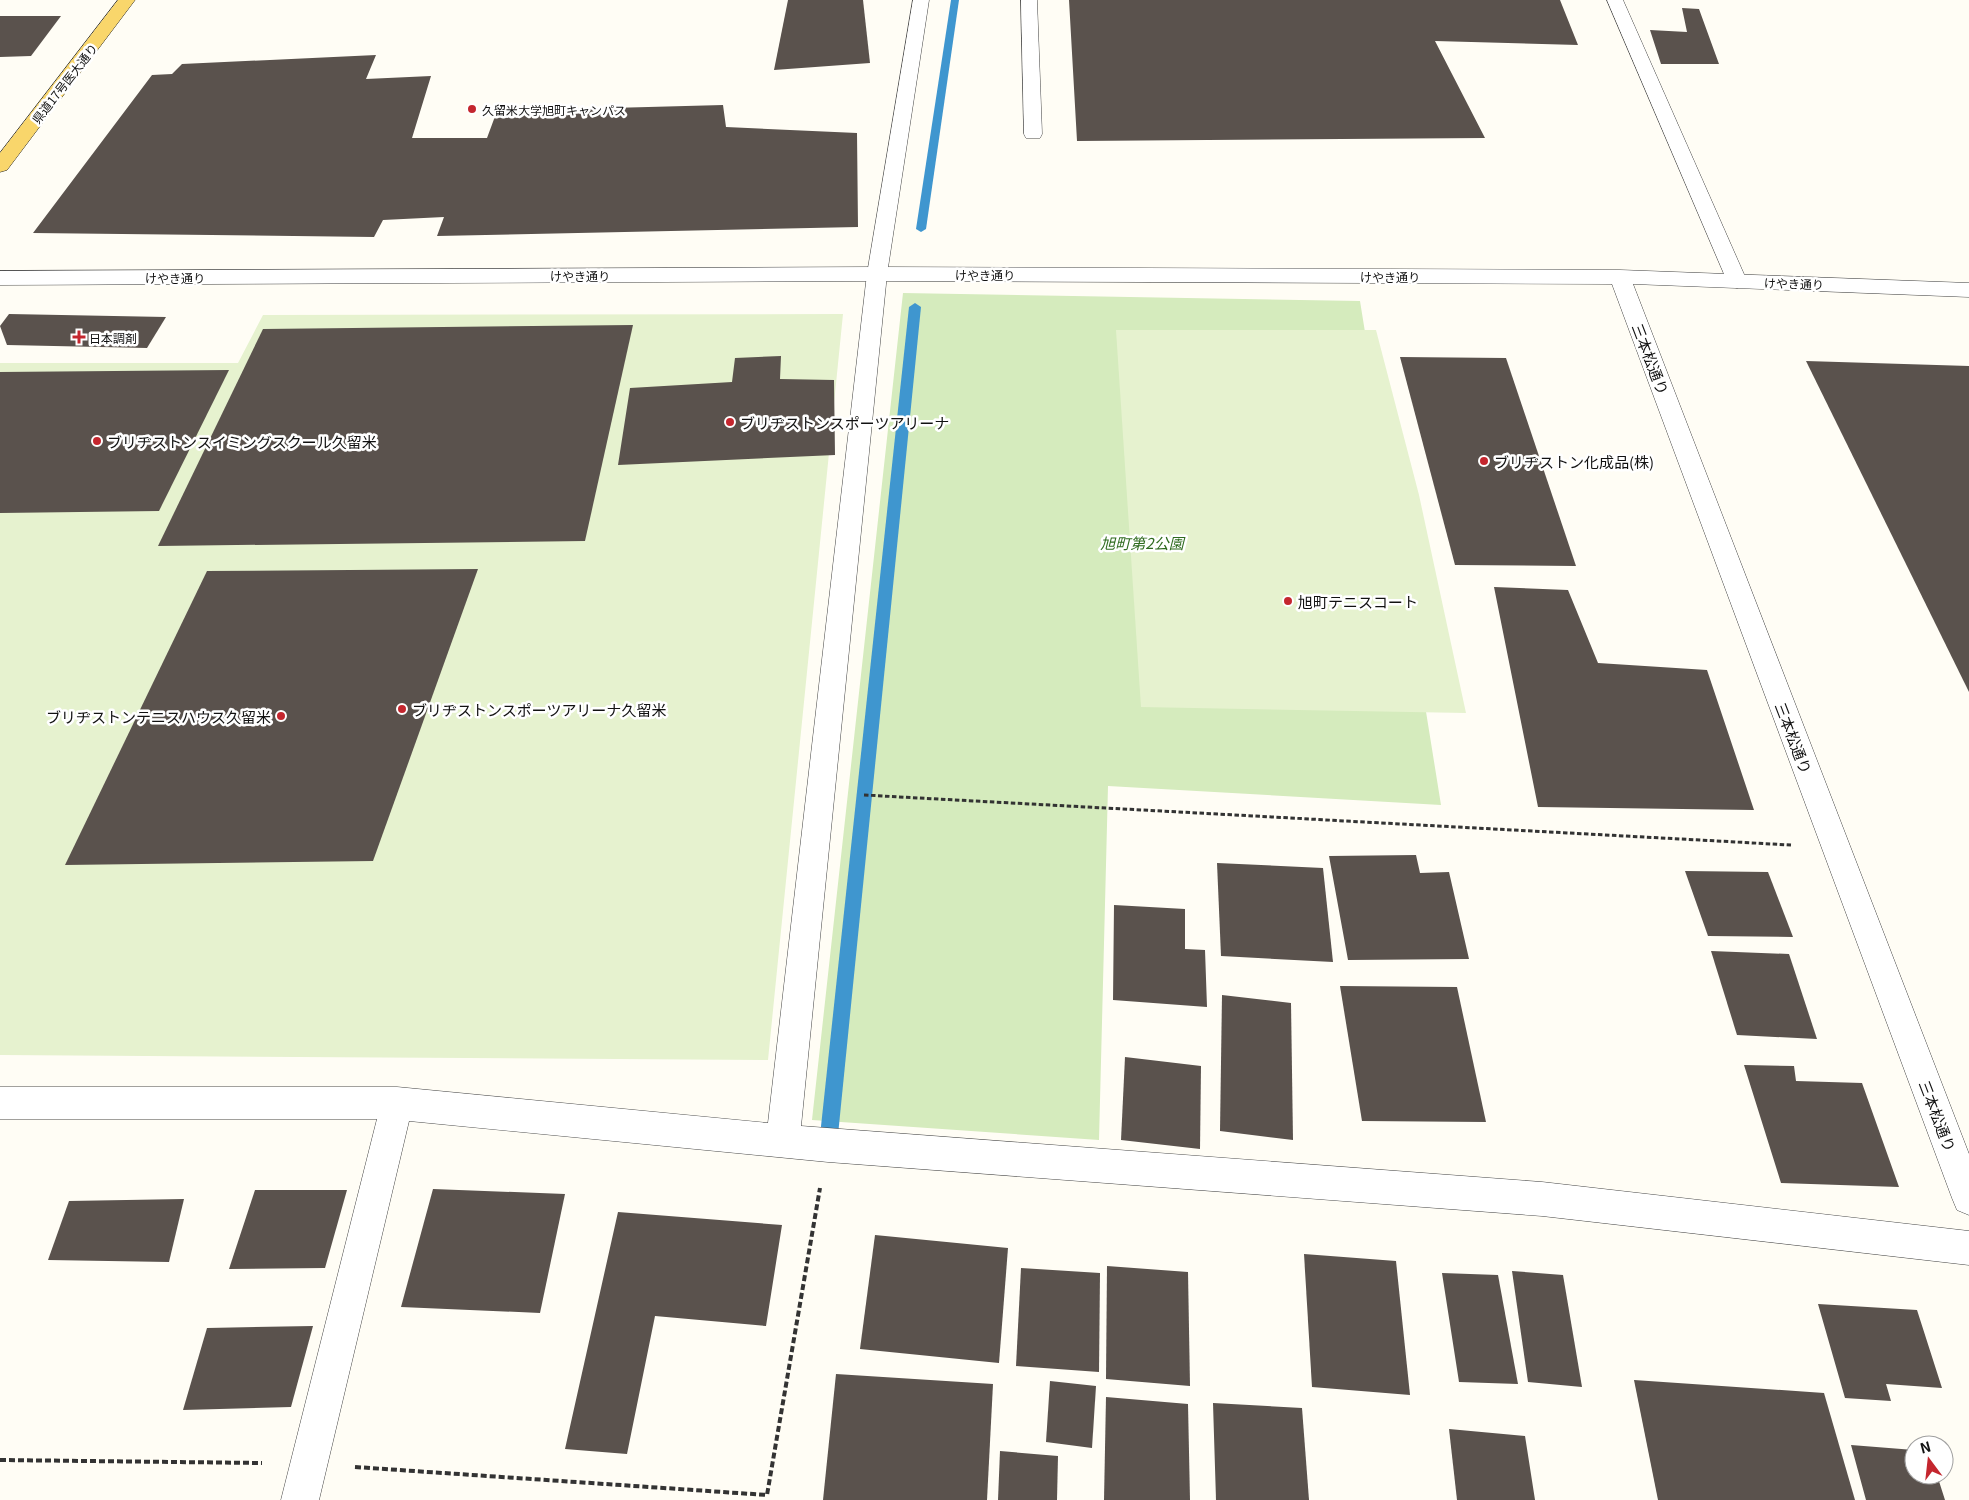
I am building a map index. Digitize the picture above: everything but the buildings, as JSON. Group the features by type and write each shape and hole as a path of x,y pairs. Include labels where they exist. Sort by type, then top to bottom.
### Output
{"main road":[{"name":"県道17号医大通り","path":"0,166 127,0"}],"street":[{"path":"783,1140 877,274 920,0"},
{"path":"1029,0 1033,134"},
{"path":"1615,0 1737,281"},
{"name":"けやき通り","path":"0,278 877,274 1620,277 1969,290"},
{"name":"三本松通り","path":"1620,277 1969,1198"},
{"path":"0,1102 398,1103 828,1145 1542,1199 1969,1248"},
{"path":"300,1500 398,1103"}],"path":[{"path":"821,793 1836,848"},
{"path":"0,1460 309,1464 767,1495 828,1145"}],"green space":[{"name":"旭町第2公園","path":"903,293 1360,301 1441,805 1108,786 1099,1140 812,1120"},
{"name":"ブリヂストンスポーツアリーナ久留米","path":"843,314 768,1060 0,1055 0,363 238,363 263,315"},
{"name":"旭町テニスコート","path":"1116,330 1376,330 1419,495 1466,713 1141,707"}],"waterway":[{"path":"921,229 955,0"},
{"path":"828,1145 915,307"}],"place":[{"name":"久留米大学旭町キャンパス","path":"472,109"},
{"name":"日本調剤","path":"79,337"},
{"name":"ブリヂストンスポーツアリーナ","path":"730,422"},
{"name":"ブリヂストンスイミングスクール久留米","path":"97,441"},
{"name":"ブリヂストン化成品(株)","path":"1484,461"},
{"name":"旭町テニスコート","path":"1288,601"},
{"name":"ブリヂストンスポーツアリーナ久留米","path":"402,709"},
{"name":"ブリヂストンテニスハウス久留米","path":"281,716"}]}
